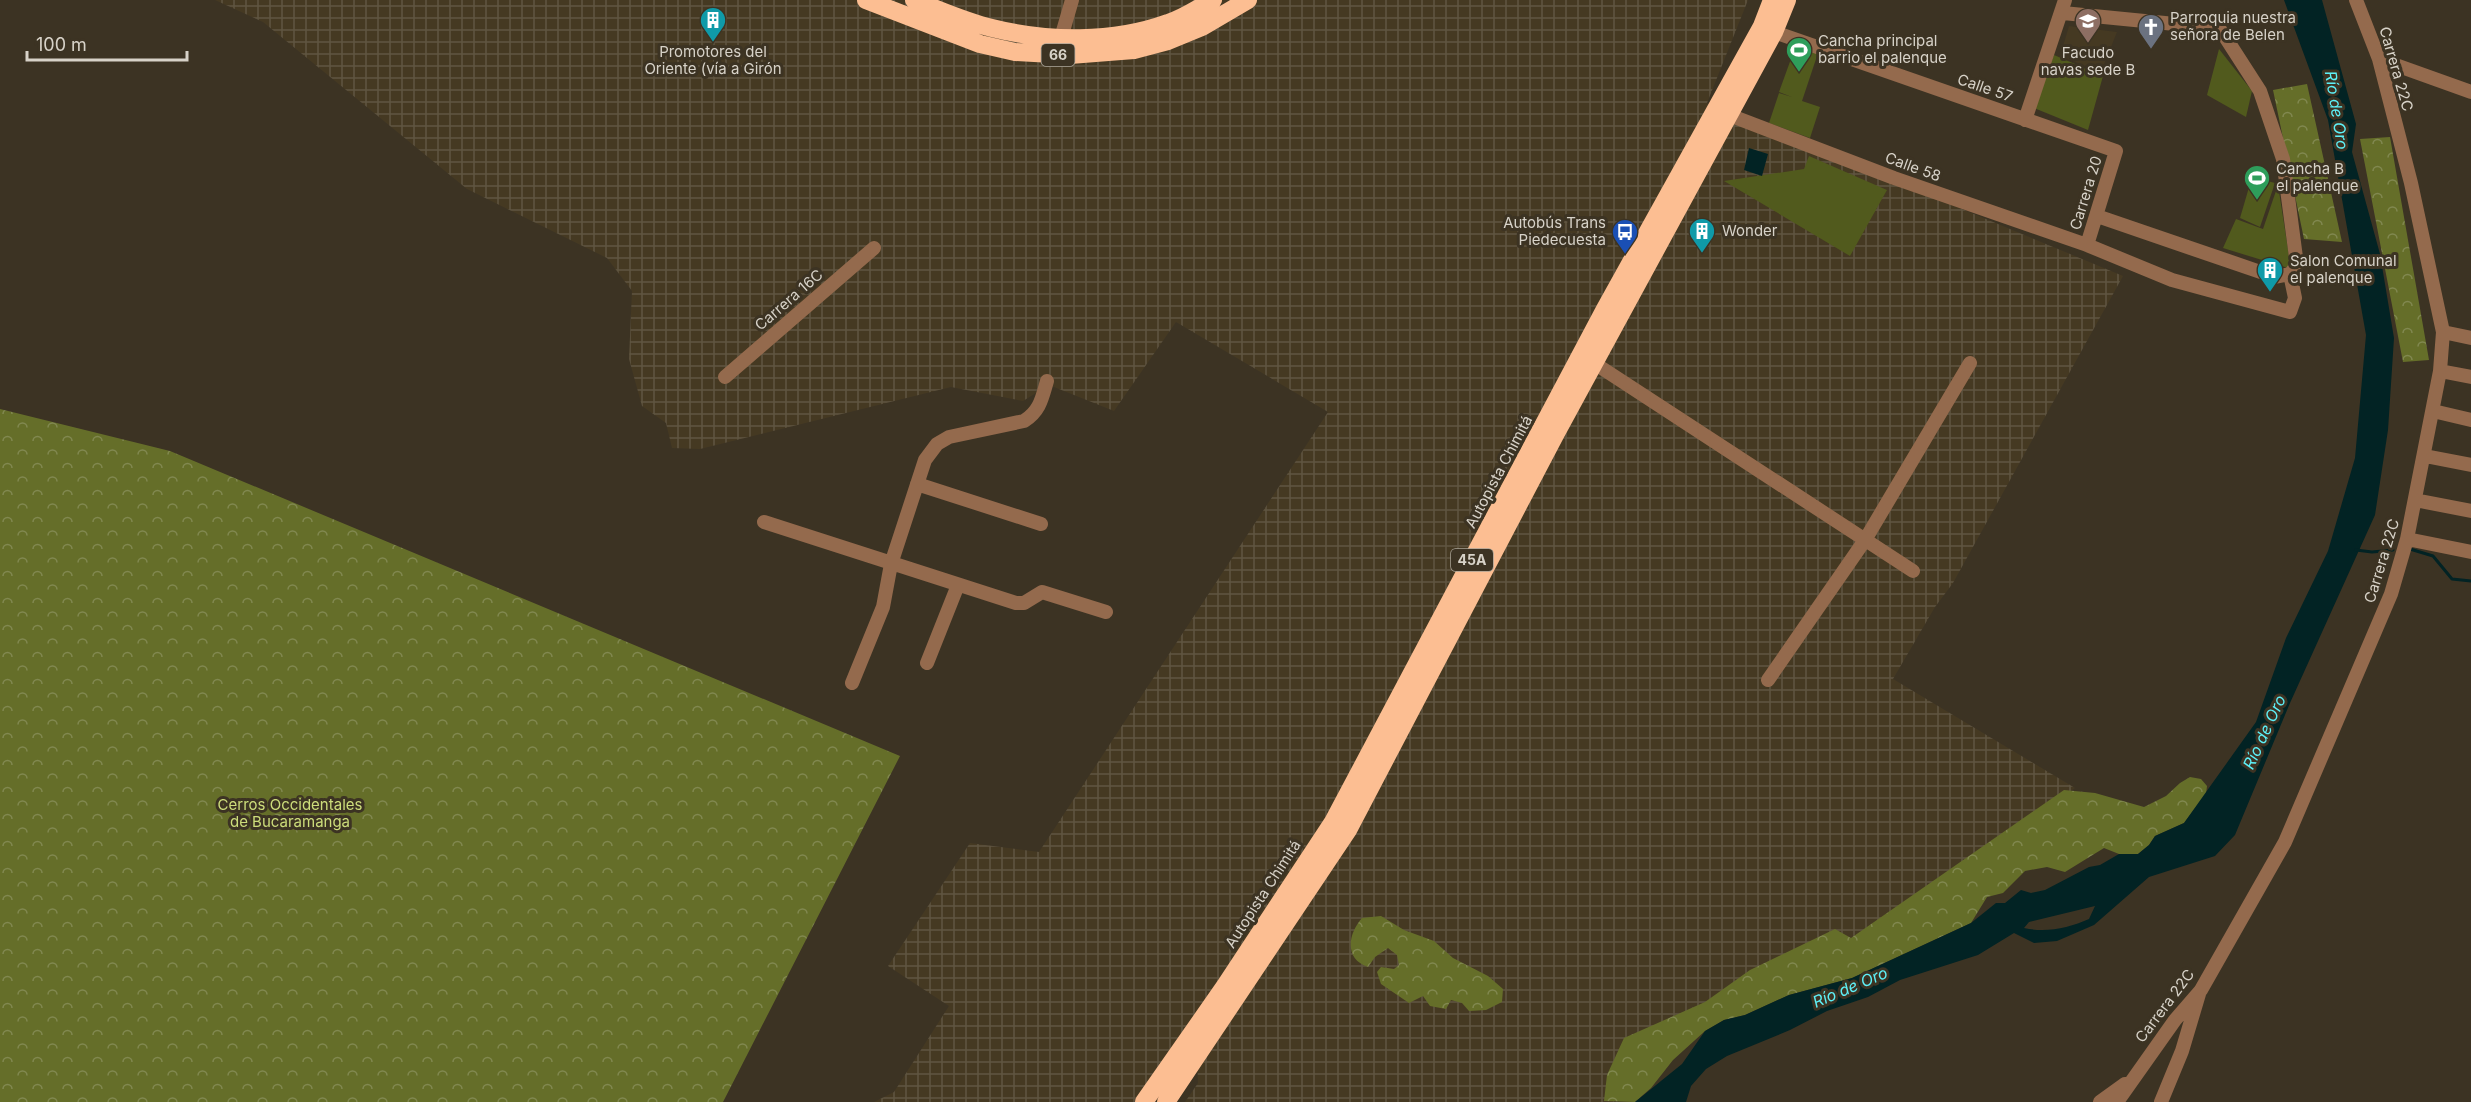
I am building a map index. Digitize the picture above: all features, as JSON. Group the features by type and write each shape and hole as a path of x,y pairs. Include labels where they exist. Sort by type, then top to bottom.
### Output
{"highway":[{"name":"66","path":"866,0 980,44 1015,52 1070,55 1134,50 1168,41 1202,27 1248,0"},
{"name":"66","path":"925,2 989,28 1022,35 1061,38 1115,36 1139,31 1168,23 1213,0"},
{"name":"Autopista Chimitá","path":"1144,1102 1333,822 1605,309 1762,26 1772,0"},
{"name":"45A","path":"1166,1102 1348,830 1594,363 1774,32 1787,0"}],"street":[{"path":"1061,38 1072,0"},
{"name":"Carrera 22C","path":"2117,1102 2175,1020 2200,990 2285,842 2391,594 2407,539 2426,456 2440,371 2443,332 2411,183 2379,59 2356,0"},
{"path":"2025,120 2064,7 2222,32 2260,91 2283,159 2294,269 2276,277 2097,216"},
{"name":"Calle 57","path":"1774,32 2116,151"},
{"path":"2379,59 2471,92"},
{"name":"Calle 58","path":"1729,115 1894,178 2087,245 2172,280 2290,312 2295,298 2294,269"},
{"name":"Carrera 20","path":"2087,245 2116,151"},
{"name":"Carrera 16C","path":"724,377 874,248"},
{"path":"2443,332 2471,338"},
{"path":"1594,363 1913,571"},
{"path":"1768,680 1865,540 1970,363"},
{"path":"2440,371 2471,377"},
{"path":"852,682 882,607 891,564 925,460 937,444 949,437 1024,421 1040,406 1047,381"},
{"path":"2433,411 2471,420"},
{"path":"2426,456 2471,465"},
{"path":"917,484 1041,524"},
{"path":"2415,500 2471,511"},
{"path":"764,522 1016,603 1024,603 1042,592 1106,612"},
{"path":"2407,539 2471,552"},
{"path":"927,663 958,585"},
{"path":"2161,1102 2182,1051 2200,990"},
{"name":"Carrera 22C","path":"2100,1102 2132,1079"}],"shaded area":[{"path":"215,0 1748,0 1707,103 2123,276 1953,583 1935,607 1893,679 2075,788 1848,943 1832,933 1613,1102 1185,1102 1198,1083 1197,1058 1145,1102 874,1102 894,1092 949,1006 888,966 970,843 1039,852 1328,412 1176,322 1114,411 1049,385 1023,401 951,387 700,449 672,448 666,423 642,406 629,359 632,291 607,258 467,189 263,22"},
{"name":"Facudo navas sede B","path":"2069,26 2117,32 2101,72 2060,56"}],"green space":[{"path":"1796,45 1818,53 1802,101 1820,107 1810,138 1769,123 1779,93 1792,97 1779,92"},
{"path":"2219,49 2252,91 2246,117 2207,95"},
{"path":"2054,55 2103,76 2088,130 2034,108"},
{"path":"2307,84 2342,242 2304,239 2273,90"},
{"path":"2390,137 2429,360 2403,362 2360,139"},
{"path":"1809,156 1887,190 1850,256 1724,181 1804,169"},
{"name":"Cancha B el palenque","path":"2252,177 2275,183 2260,227 2240,218"},
{"path":"2278,185 2291,269 2223,248 2236,219 2263,229"},
{"name":"Cerros Occidentales de Bucaramanga","path":"0,409 170,451 900,756 723,1102 0,1102"},
{"path":"2190,777 2201,779 2207,786 2206,794 2184,823 2155,836 2149,845 2138,854 2119,854 2104,848 2065,872 2047,867 2025,871 2003,893 1987,897 1971,923 1852,978 1789,995 1745,1015 1724,1020 1705,1031 1673,1060 1651,1088 1635,1102 1604,1101 1607,1075 1624,1038 1705,1002 1750,970 1835,929 1851,938 2064,790 2095,793 2144,807 2166,796"},
{"path":"1381,916 1404,930 1434,941 1453,958 1488,976 1503,989 1502,1002 1486,1010 1469,1011 1462,1003 1451,1000 1446,1009 1430,1006 1423,996 1409,1003 1381,984 1377,972 1381,967 1394,969 1399,965 1397,955 1388,948 1375,957 1368,967 1355,958 1351,938 1362,918"}],"water":[{"name":"Río de Oro","path":"2284,0 2322,0 2356,124 2352,152 2380,254 2394,338 2388,430 2375,515 2290,703 2235,835 2215,856 2149,877 2094,925 2057,941 2034,943 2014,933 1978,955 1900,980 1868,997 1827,1011 1790,1030 1727,1056 1706,1069 1691,1086 1686,1102 1635,1102 1682,1064 1705,1031 1724,1020 1745,1015 1789,995 1852,978 1971,923 1996,903 2005,903 2021,890 2031,893 2045,890 2119,854 2138,854 2149,845 2155,836 2184,823 2256,722 2286,638 2328,551 2355,458 2366,335 2328,120","holes":["2095,906 2089,919 2057,929 2024,928 2029,922"]},
{"path":"1749,148 1768,154 1762,176 1744,170"}],"waterway":[{"path":"2410,549 2433,556 2452,579 2471,581"},
{"path":"2356,550 2372,552 2393,550"}],"place":[{"name":"Promotores del Oriente (vía a Girón","path":"713,43"},
{"name":"Facudo navas sede B","path":"2088,44"},
{"name":"Parroquia nuestra señora de Belen","path":"2151,50"},
{"name":"Cancha principal barrio el palenque","path":"1799,73"},
{"name":"Cancha B el palenque","path":"2257,201"},
{"name":"Wonder","path":"1702,254"},
{"name":"Autobús Trans Piedecuesta","path":"1625,255"},
{"name":"Salon Comunal el palenque","path":"2270,293"}]}
